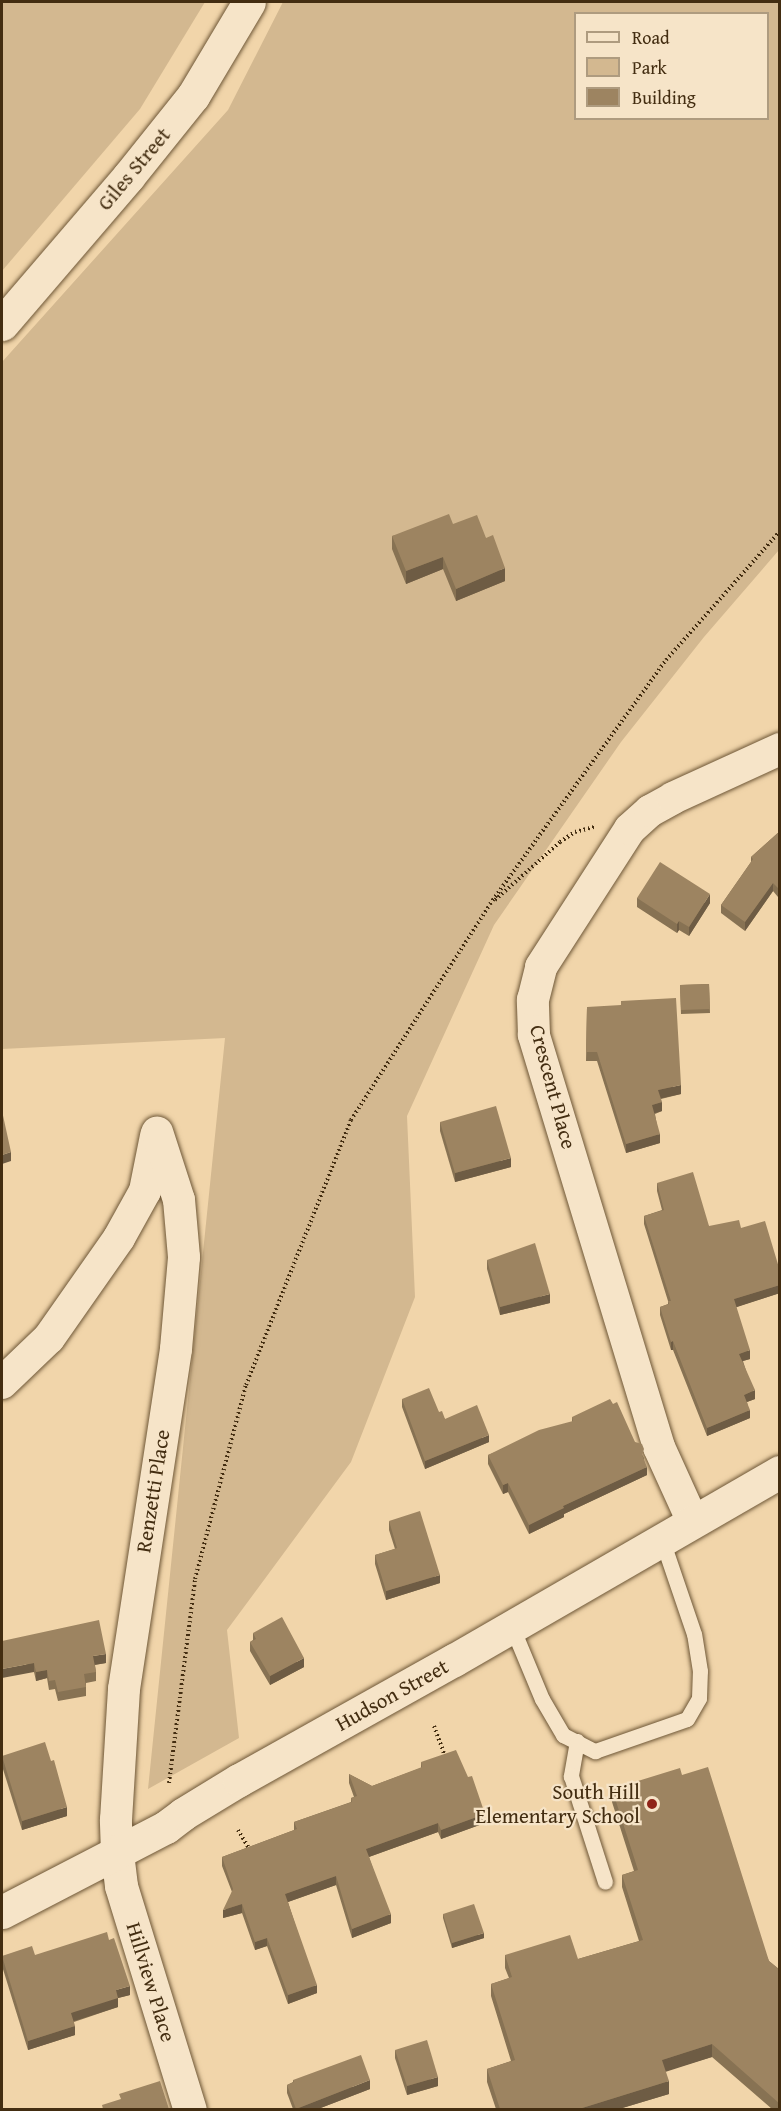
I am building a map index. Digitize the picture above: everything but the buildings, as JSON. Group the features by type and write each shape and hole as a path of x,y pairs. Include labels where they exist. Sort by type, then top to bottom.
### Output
{"street":[{"name":"Giles Street","path":"2,324 128,177 193,96 249,2"},
{"name":"Crescent Place","path":"693,1522 659,1447 534,1035 533,1000 541,967 630,829 650,811 673,798 780,749"},
{"name":"Renzetti Place","path":"2,1383 49,1338 119,1238 145,1191 157,1132 179,1200 184,1257 176,1349 124,1689 116,1820 117,1853"},
{"name":"Hudson Street","path":"2,1912 166,1827 239,1780 780,1472"},
{"name":"Hillview Place","path":"117,1853 121,1886 190,2109"}],"lane":[{"path":"512,1626 542,1699 563,1735 595,1751 687,1719 699,1698 700,1671 694,1634 662,1539"},
{"path":"577,1742 571,1776 605,1882"}],"path":[{"path":"168,1788 195,1579 246,1385 351,1120 490,904 666,660 780,531"},
{"path":"490,904 560,842 575,832 604,826 630,829"},
{"path":"434,1726 444,1754"},
{"path":"238,1830 247,1848 258,1845"}],"green space":[{"path":"2,2 205,2 140,109 2,271"},
{"path":"283,2 779,2 779,550 704,637 621,742 494,925 407,1116 415,1297 351,1462 227,1630 239,1738 148,1789 225,1038 2,1049 2,362 228,110"}],"place":[{"name":"South Hill Elementary School","path":"652,1804"}]}
